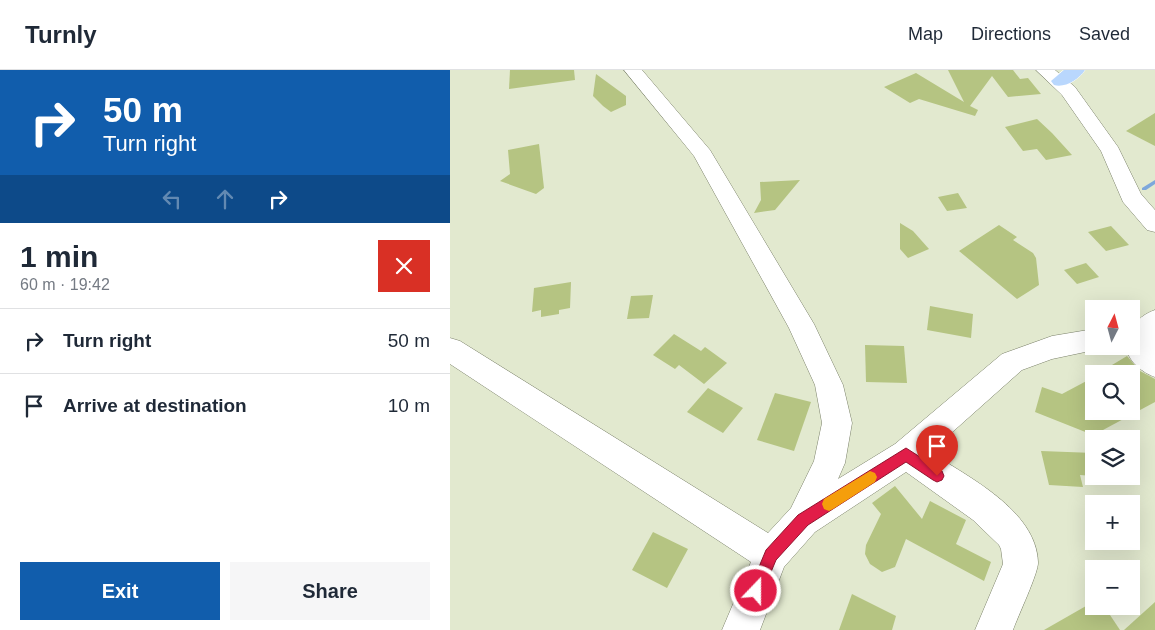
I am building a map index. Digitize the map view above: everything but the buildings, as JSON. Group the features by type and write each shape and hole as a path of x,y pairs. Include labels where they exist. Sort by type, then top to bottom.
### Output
{"street":[{"path":"633,70 703,154 765,265 802,324 829,384 837,423 836,431 829,464 803,520"},
{"path":"1060,74 1069,91 1111,151 1131,197 1155,224"},
{"path":"1143,330 1140,350 1155,365"},
{"path":"741,630 771,555 803,520 906,454 1012,362 1032,352 1052,346 1085,341"},
{"path":"450,348 487,374 771,555"},
{"path":"906,454 985,508 1011,533 1018,548 1021,564 994,630"}],"waterway":[{"path":"1144,189 1155,182"}],"slow traffic":[{"path":"829,504 870,477"}],"route":[{"path":"756,591 771,555 803,520 906,454 937,476"}]}
